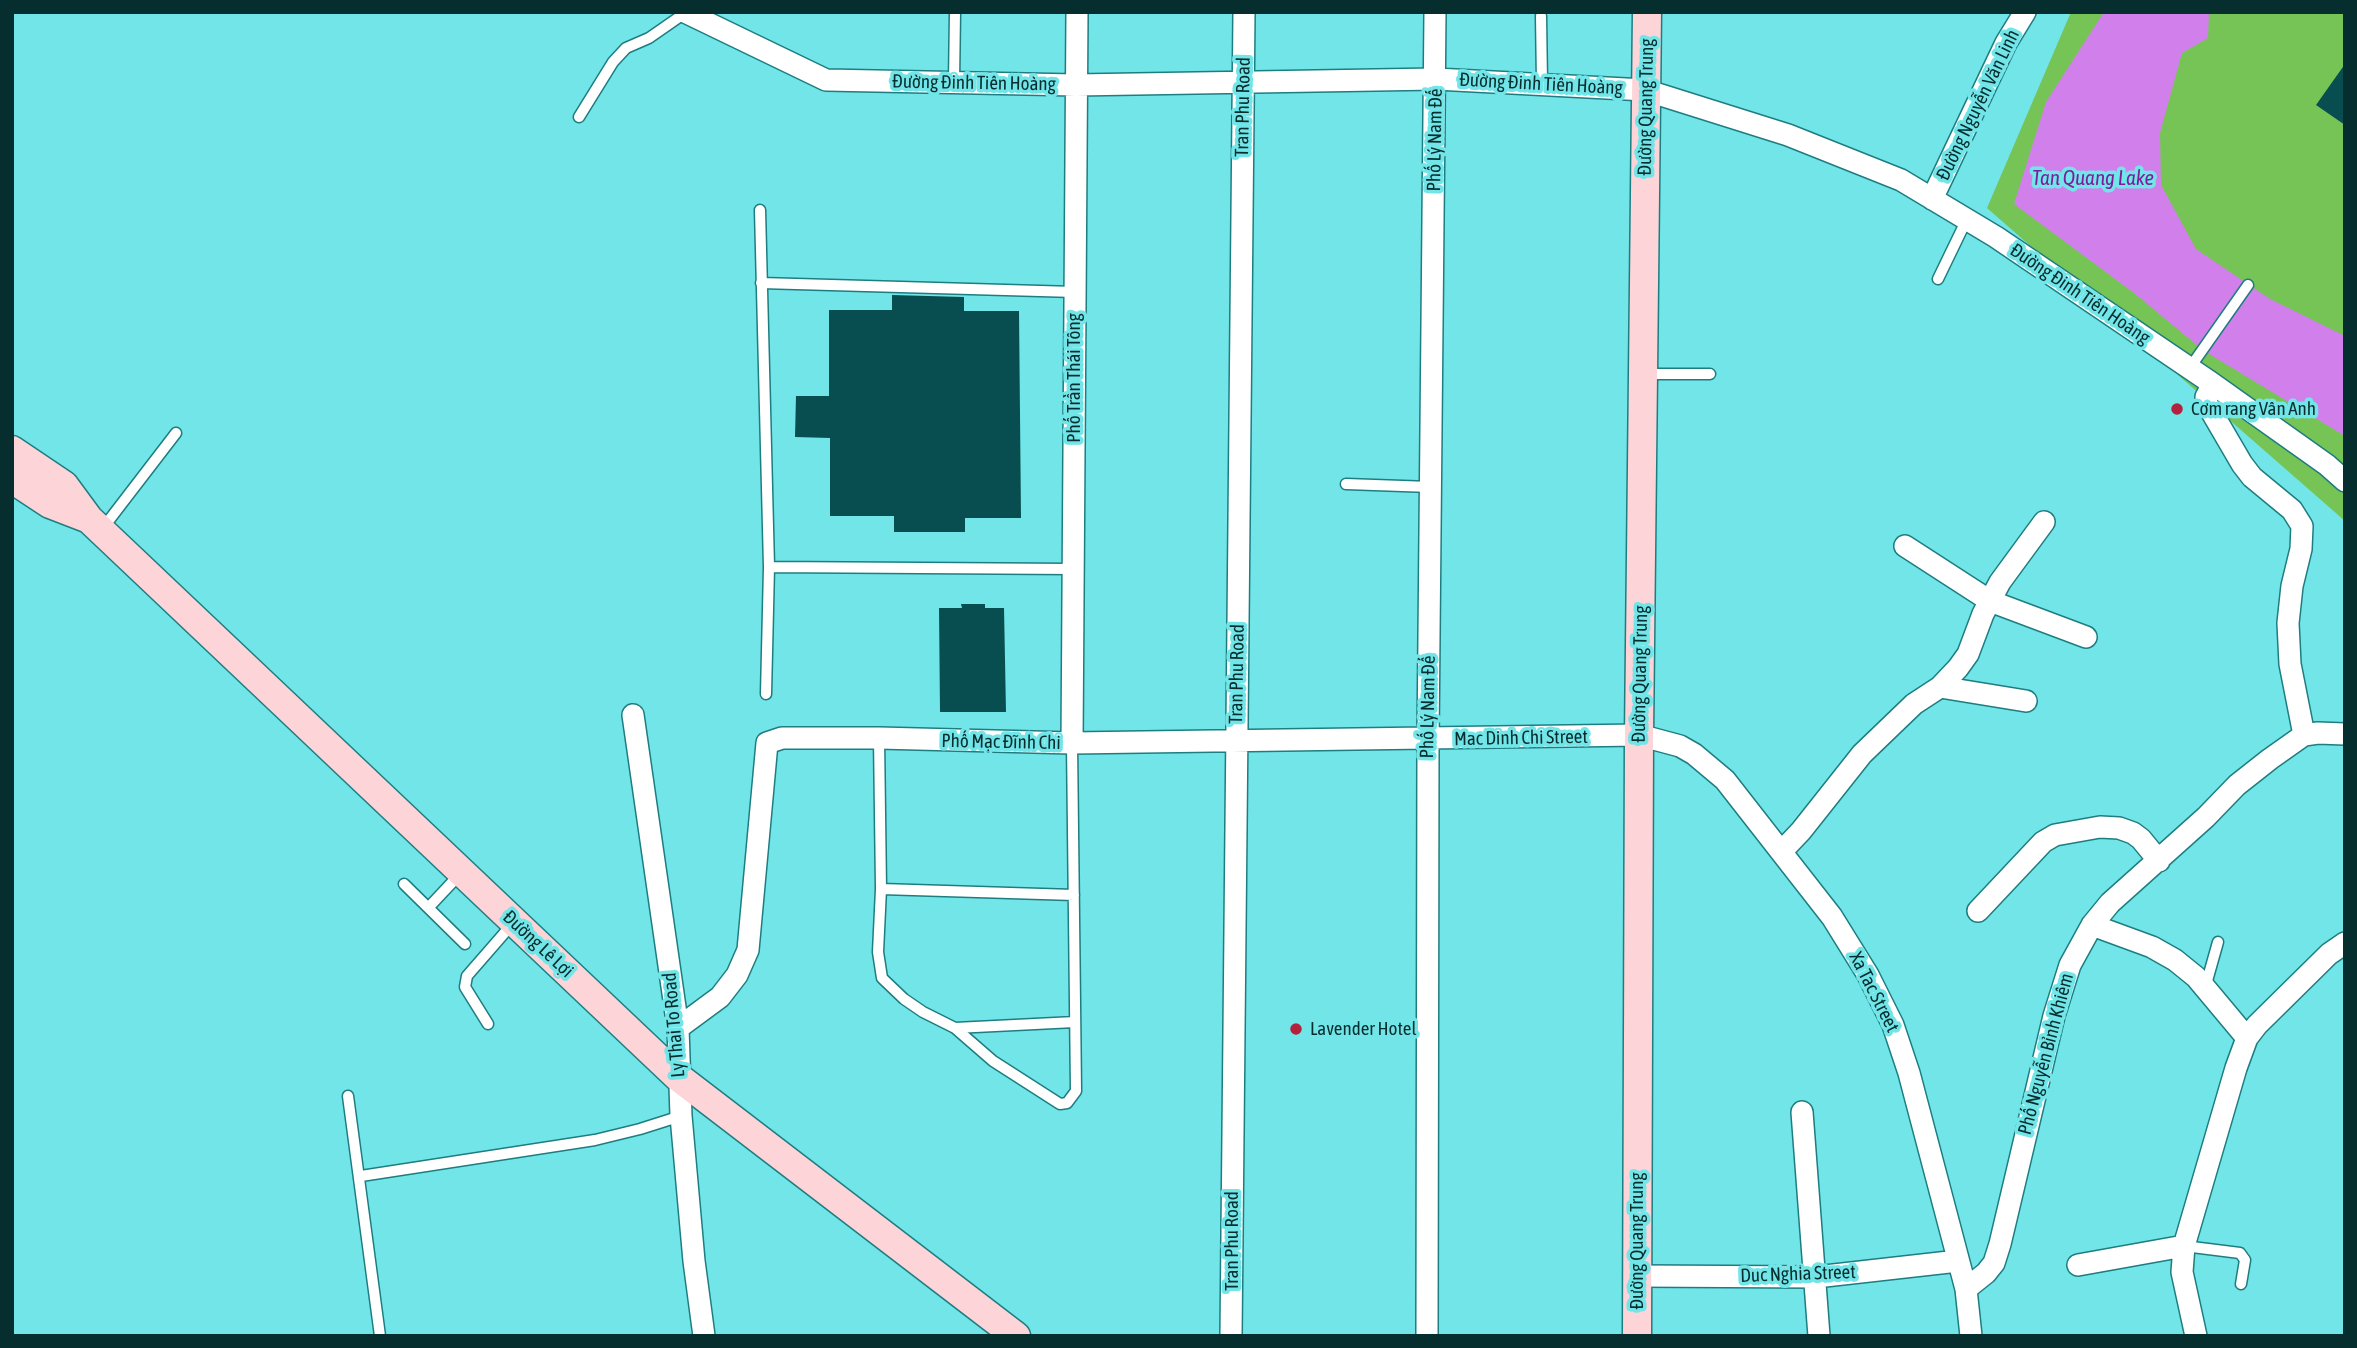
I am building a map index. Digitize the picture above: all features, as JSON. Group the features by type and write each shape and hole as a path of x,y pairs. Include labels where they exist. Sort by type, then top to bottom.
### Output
{"street":[{"name":"Phố Trần Thái Tông","path":"1072,743 1077,12"},
{"name":"Tran Phu Road","path":"1231,1336 1244,12"},
{"name":"Phố Lý Nam Đế","path":"1427,1336 1428,740 1435,12"},
{"name":"Đường Quang Trung","path":"1637,1336 1639,735 1647,12"},
{"name":"Đường Nguyễn Văn Linh","path":"1932,199 2006,43 2025,12"},
{"name":"Đường Đinh Tiên Hoàng","path":"685,13 826,79 1076,85 1436,79 1645,90 1788,135 1901,180 1996,237 2213,384 2328,465 2345,481"},
{"path":"2213,384 2206,397 2207,404 2242,464 2252,477 2292,510 2302,526 2301,549 2292,586 2288,623 2290,664 2304,735 2345,734"},
{"path":"12,450 64,485 95,525"},
{"path":"16,488 95,525"},
{"path":"1782,851 1862,754 1914,704 1940,687 1968,654 1990,601 2010,566 2044,522"},
{"name":"Đường Lê Lợi","path":"95,525 678,1077 1016,1336"},
{"path":"1905,546 1990,601 2086,637"},
{"path":"1940,687 2026,701"},
{"name":"Ly Thai To Road","path":"633,715 678,1028 681,1116 694,1261 704,1336"},
{"name":"Mac Dinh Chi Street","path":"1236,742 1639,735"},
{"name":"Xa Tac Street","path":"1639,735 1680,746 1725,780 1850,943 1893,1025 1909,1073 1966,1289 1971,1336"},
{"name":"Phố Nguyễn Bỉnh Khiêm","path":"1966,1289 1994,1263 2054,1016 2070,965 2092,925 2110,903 2159,861 2237,785 2304,735"},
{"name":"Phố Mạc Đĩnh Chi","path":"678,1028 720,997 737,975 748,950 767,743 782,738 1072,743 1236,742"},
{"path":"1978,911 2043,842 2055,835 2100,827 2119,828 2133,832 2159,861"},
{"path":"2092,925 2151,947 2175,960 2205,988 2247,1038"},
{"path":"2196,1336 2182,1272 2184,1246 2247,1038 2329,954 2345,943"},
{"path":"1802,1112 1819,1336"},
{"path":"2078,1265 2184,1246"},
{"name":"Duc Nghia Street","path":"1637,1276 1816,1277 1958,1261"}],"lane":[{"path":"954,82 955,12"},
{"path":"579,117 613,62 626,48 649,38 685,13"},
{"path":"1541,16 1542,83"},
{"path":"760,210 769,567 766,694"},
{"path":"1938,279 1968,219"},
{"path":"761,284 1075,292"},
{"path":"2189,369 2248,285"},
{"path":"1643,374 1710,374"},
{"path":"95,525 176,433"},
{"path":"1346,484 1431,487"},
{"path":"769,567 1073,569"},
{"path":"879,738 881,889 878,952 882,978 904,999 955,1028 993,1062 1060,1104 1068,1103 1076,1091 1072,743"},
{"path":"429,907 462,872"},
{"path":"404,884 465,944"},
{"path":"881,889 1074,895"},
{"path":"488,1024 465,987 467,976 514,922"},
{"path":"2205,988 2218,942"},
{"path":"955,1028 1075,1022"},
{"path":"348,1096 361,1176 380,1336"},
{"path":"361,1176 595,1140 681,1116"},
{"path":"2184,1246 2240,1253 2245,1260 2241,1284"}],"green space":[{"path":"2071,12 2345,12 2345,521 1987,208"}],"water":[{"name":"Tan Quang Lake","path":"2104,12 2209,12 2208,38 2182,53 2160,133 2161,185 2196,249 2270,299 2345,336 2345,436 2204,351 2134,293 2014,204 2046,102"}],"building":[{"path":"2345,64 2345,125 2316,105"},
{"path":"892,295 964,297 964,311 1019,311 1021,518 965,518 965,532 894,532 894,516 830,516 830,438 795,437 796,396 829,396 829,310 892,310"},
{"path":"961,604 985,604 985,608 1004,608 1006,712 940,712 939,608 962,608"}],"place":[{"name":"Cơm rang Vân Anh","path":"2177,409"},
{"name":"Lavender Hotel","path":"1296,1029"}]}
